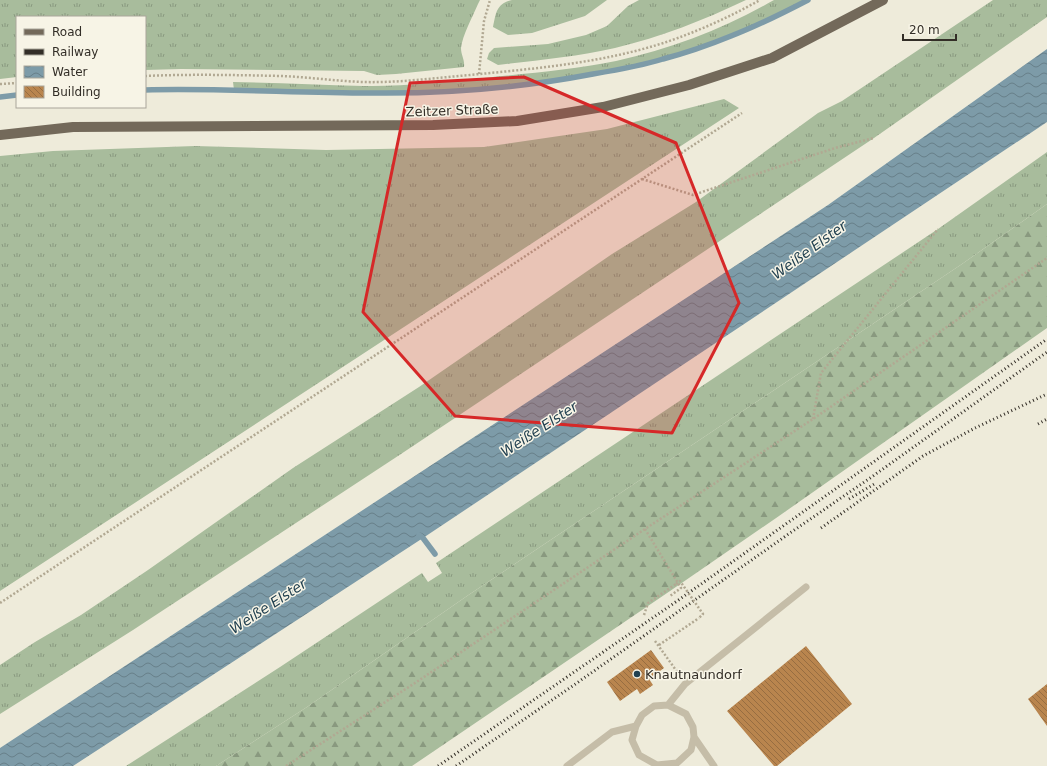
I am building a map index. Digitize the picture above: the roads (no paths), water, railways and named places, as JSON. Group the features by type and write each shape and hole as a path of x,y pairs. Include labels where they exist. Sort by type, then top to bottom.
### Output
{"main road":[{"name":"Zeitzer Straße","path":"0,135 73,127 433,125 517,121 603,107 689,85 772,58 883,0"}],"lane":[{"path":"668,705 685,684 806,587"},
{"path":"668,705 686,714 693,726 694,737 691,750 676,762 657,766 639,755 632,740 636,726 642,715 654,706 668,705"},
{"path":"567,766 612,732 636,726"},
{"path":"694,737 714,766"}],"water":[{"name":"Weiße Elster","path":"1047,49 1047,122 423,538 73,766 0,766 0,748 828,205"}],"waterway":[{"path":"146,90 398,93 454,91 538,83 629,68 680,54 706,46 741,32 808,0"},
{"path":"0,97 16,95"},
{"path":"419,535 435,554"}],"railway":[{"path":"438,766 680,599 1047,339"},
{"path":"456,766 873,476 1047,352"},
{"path":"821,528 923,456 975,428 1047,394"},
{"path":"1038,424 1047,419"},
{"path":"849,499 876,483"}],"place":[{"name":"Knautnaundorf","path":"637,674"}]}
